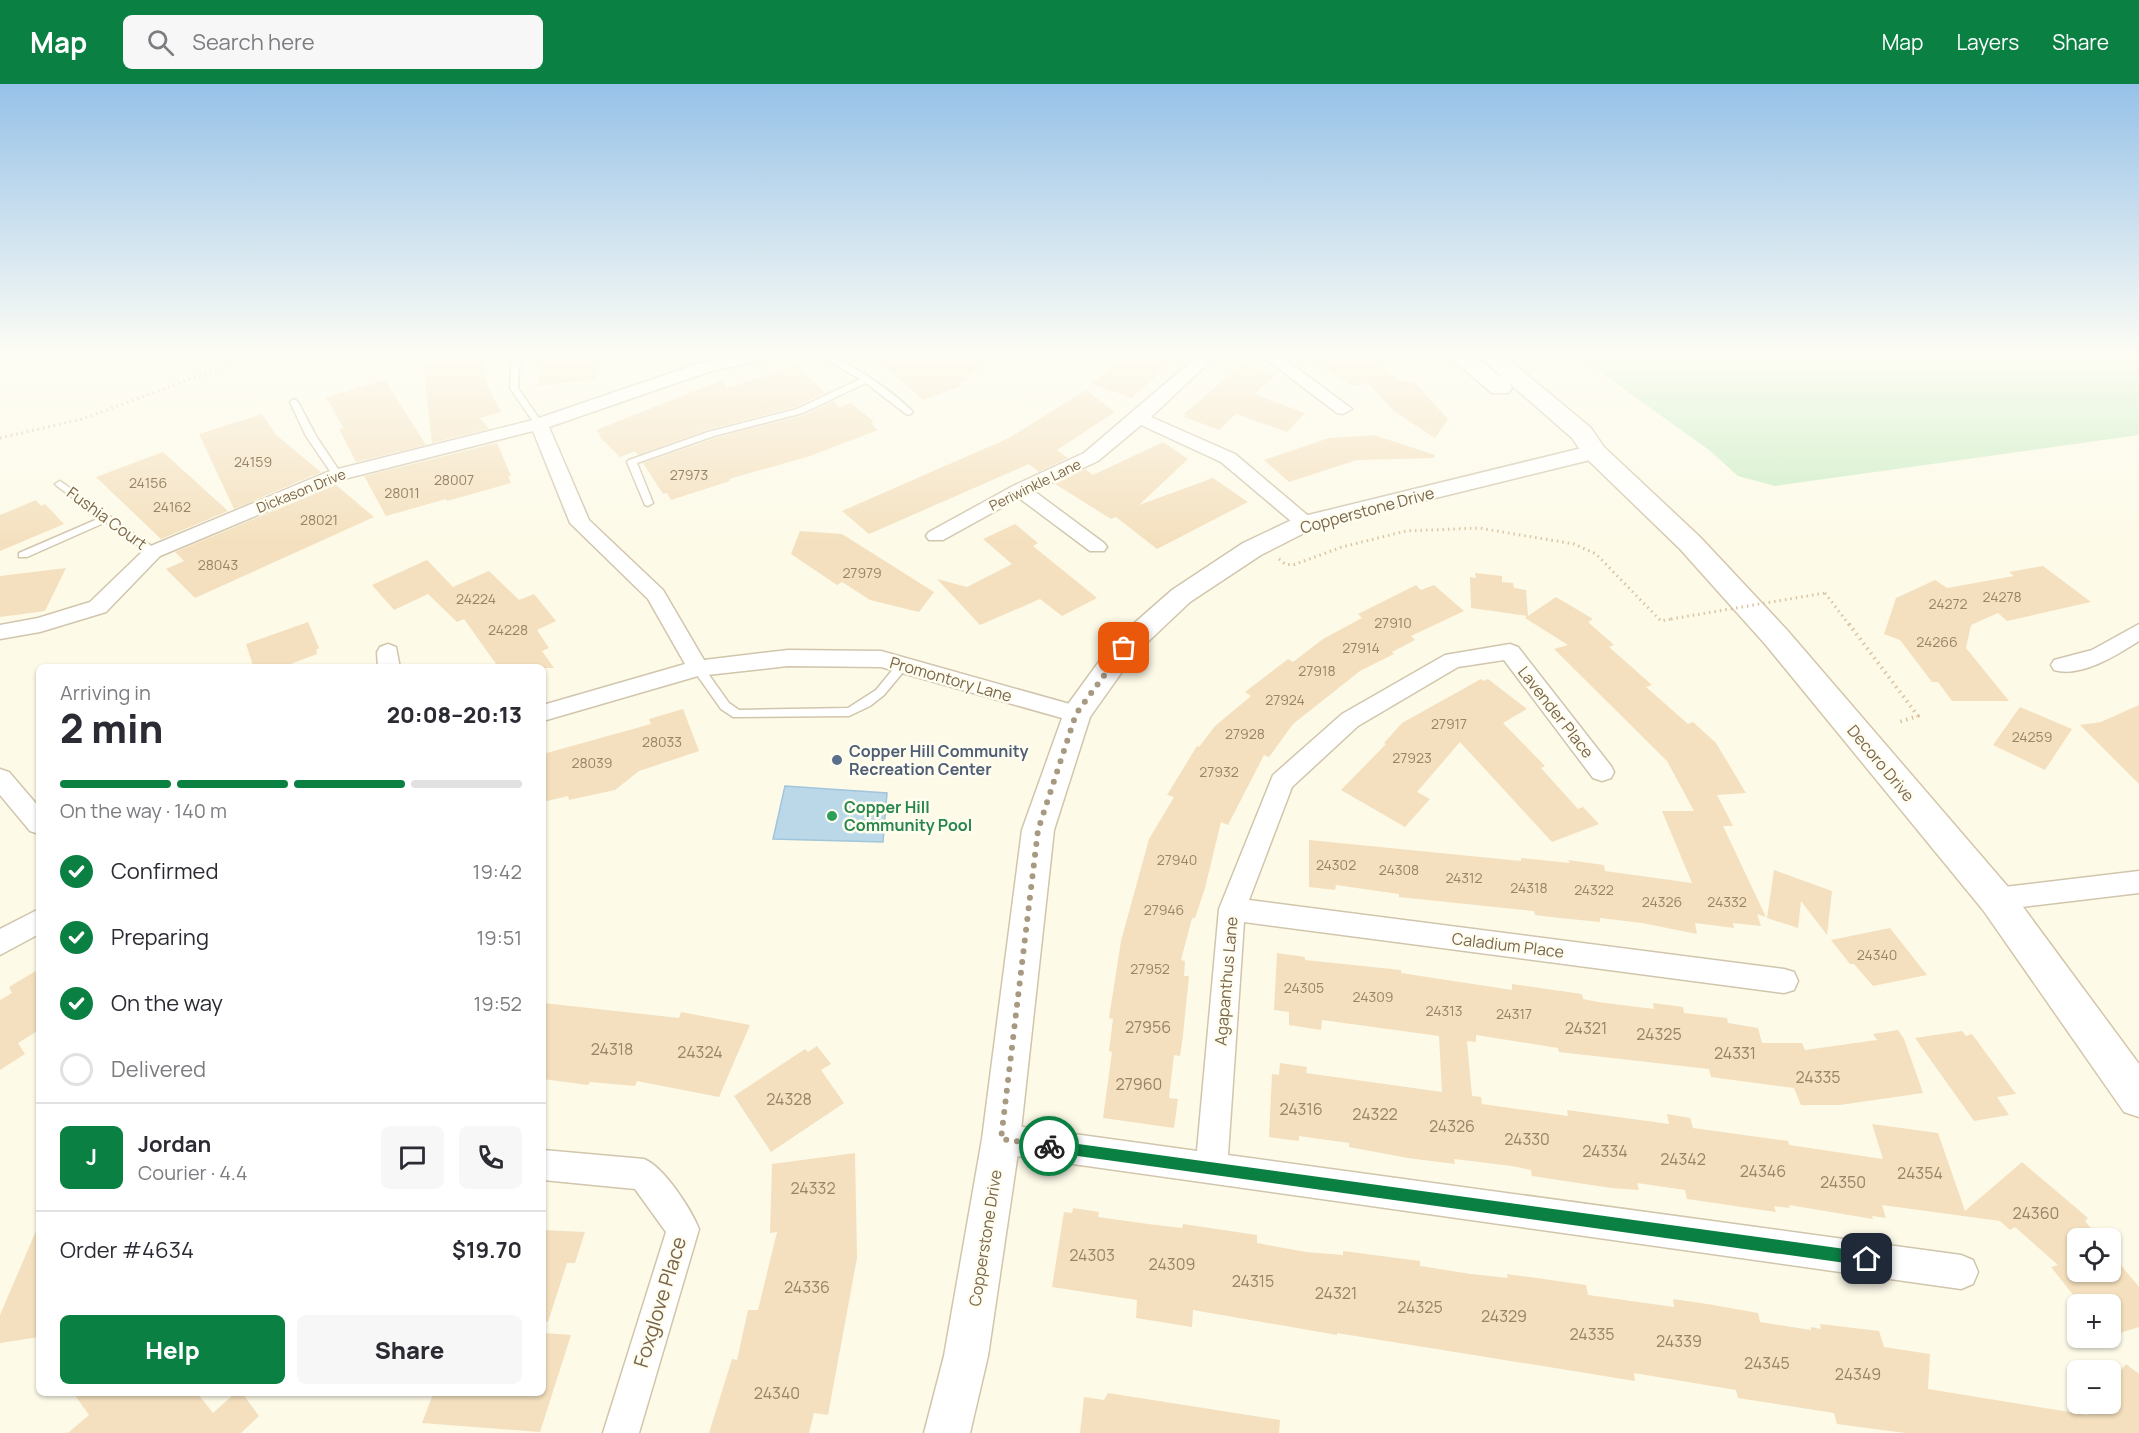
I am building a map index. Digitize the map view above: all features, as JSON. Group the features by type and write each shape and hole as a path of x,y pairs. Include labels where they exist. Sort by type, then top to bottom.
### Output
{"main road":[{"name":"Decoro Drive","path":"1532,417 1562,442 1594,452"},
{"name":"Decoro Drive","path":"1563,417 1582,433 1594,452 1690,543 1776,637 1996,899 2139,1098"}],"street":[{"name":"Dickason Drive","path":"0,632 40,625 98,607 153,552 337,475 560,417"},
{"path":"1140,418 1228,458 1305,523"},
{"name":"Periwinkle Lane","path":"936,536 1020,490 1091,457 1140,418"},
{"path":"539,424 580,524 656,595 698,668"},
{"name":"Copperstone Drive","path":"947,1433 966,1356 1001,1139 1038,830 1076,714 1124,648 1181,596 1252,549 1305,523 1594,452"},
{"path":"1020,490 1097,547"},
{"path":"2062,665 2099,656 2139,631"},
{"name":"Lavender Place","path":"1510,652 1602,772"},
{"name":"Agapanthus Lane","path":"1211,1169 1232,909 1282,782 1350,720 1453,660 1510,652"},
{"name":"Promontory Lane","path":"546,712 698,668 788,658 881,659 1076,714"},
{"path":"0,778 36,820"},
{"path":"1996,899 2139,882"},
{"name":"Caladium Place","path":"1232,909 1784,981"},
{"path":"0,943 36,922"},
{"path":"1001,1139 1961,1272"},
{"name":"Foxglove Place","path":"546,1165 644,1174 683,1228 621,1433"}],"lane":[{"path":"301,417 311,436 337,475"},
{"path":"534,417 539,424"},
{"path":"648,502 632,462 711,434 778,417"},
{"name":"Fushia Court","path":"60,484 153,552"},
{"path":"23,555 107,518"},
{"path":"698,668 725,706 743,715 849,712 861,707 885,690 903,665"}],"path":[{"path":"0,438 88,417"},
{"path":"1279,559 1285,564 1293,565 1342,547 1406,531 1479,528 1574,544 1596,554 1660,621 1825,593 1918,716 1912,720 1899,722"}],"green space":[{"path":"1663,417 2139,417 2139,435 1775,486 1738,476 1709,450"}],"water":[{"name":"Copper Hill Community Pool","path":"785,786 887,793 883,842 773,839"}],"building":[{"path":"253,417 264,417 276,435 321,472 234,509 199,434"},
{"path":"337,417 408,417 426,445 356,462 339,429 343,428"},
{"path":"429,417 484,417 480,418 489,429 432,443"},
{"path":"629,417 757,417 707,430 638,455 635,451 620,457 596,430"},
{"path":"796,417 868,417 878,430 810,456 729,479 730,481 671,500 667,493 663,494 643,463 715,438"},
{"path":"1043,417 1107,417 1057,450 1068,458 1039,472 1029,464 869,534 842,511 1009,438"},
{"path":"1184,417 1233,417 1219,430"},
{"path":"1244,417 1301,417 1287,432"},
{"path":"1403,417 1446,417 1448,419 1435,438"},
{"path":"1374,435 1435,455 1434,458 1357,460 1289,482 1264,460 1329,438"},
{"path":"1163,442 1188,459 1139,505 1213,478 1248,502 1157,549 1116,517 1111,519 1055,484 1085,469 1093,475"},
{"path":"497,443 511,476 508,476 511,483 447,501 446,499 386,516 364,476"},
{"path":"163,452 228,511 161,539 96,477"},
{"path":"336,485 374,517 195,598 166,569 184,561 175,552"},
{"path":"36,500 41,506 45,504 64,524 0,551 0,515"},
{"path":"1015,524 1038,543 1033,546 1097,598 1062,616 1040,599 980,625 937,579 967,587 1012,564 983,539"},
{"path":"800,531 842,534 934,592 919,612 870,600 842,582 837,585 791,554"},
{"path":"427,560 453,587 489,571 519,600 534,594 556,621 537,630 549,648 542,651 554,668 546,668 546,664 496,664 464,619 457,622 428,594 394,610 372,585"},
{"path":"2043,566 2091,602 2007,621 1998,613 1971,625 1966,648 2009,701 1952,701 1938,682 1932,682 1900,640 1884,634 1896,598 1935,580 1947,588 2014,576 2009,572"},
{"path":"66,568 45,611 0,617 0,576"},
{"path":"1475,573 1502,576 1502,582 1513,583 1514,588 1526,590 1528,616 1556,597 1593,619 1588,622 1614,645 1609,647 1652,685 1646,687 1688,724 1693,722 1716,743 1746,793 1717,795 1733,826 1723,826 1766,917 1757,914 1761,926 1733,923 1734,928 1695,923 1697,934 1642,923 1600,918 1600,922 1535,915 1534,911 1399,897 1399,894 1336,885 1335,890 1309,887 1309,840 1521,861 1521,858 1570,863 1568,860 1604,865 1605,871 1692,883 1662,811 1694,811 1667,761 1554,649 1568,645 1525,618 1527,616 1471,608 1470,577 1476,578"},
{"path":"1416,585 1421,590 1434,585 1464,611 1411,636 1415,640 1392,652 1394,654 1360,671 1293,724 1269,757 1264,755 1228,825 1221,822 1205,888 1195,918 1192,918 1181,960 1185,961 1184,976 1189,976 1180,1056 1174,1055 1169,1098 1178,1099 1174,1128 1103,1118 1112,1052 1109,1051 1113,1019 1109,1018 1121,941 1149,839 1174,797 1167,795 1197,746 1199,747 1215,726 1251,696 1245,692 1288,659 1293,662 1323,639 1362,618 1358,614"},
{"path":"308,622 319,648 316,650 317,654 291,664 253,664 246,644"},
{"path":"1481,679 1484,681 1488,679 1527,709 1503,723 1545,766 1541,768 1578,809 1583,807 1599,824 1552,842 1460,742 1417,792 1430,799 1405,827 1341,790 1386,744 1384,743 1402,723"},
{"path":"2139,705 2139,784 2080,725 2101,722"},
{"path":"2020,707 2072,729 2045,770 1993,745"},
{"path":"683,709 699,751 639,771 615,790 569,800 568,796 546,801 546,753 651,724 649,719"},
{"path":"1774,870 1832,891 1827,935 1801,901 1798,928 1767,918"},
{"path":"1890,928 1927,975 1873,986 1854,964 1850,964 1831,940"},
{"path":"1277,953 1305,957 1305,960 1401,970 1401,973 1512,990 1512,984 1582,994 1583,999 1598,1002 1654,1009 1653,1003 1683,1007 1684,1013 1727,1018 1728,1023 1758,1028 1762,1043 1802,1043 1805,1050 1877,1040 1873,1034 1898,1030 1904,1039 1923,1093 1840,1105 1801,1105 1794,1088 1711,1077 1709,1069 1559,1052 1558,1048 1476,1035 1476,1042 1467,1041 1472,1096 1481,1097 1482,1104 1568,1116 1567,1110 1669,1124 1667,1114 1690,1118 1693,1128 1788,1141 1789,1145 1883,1159 1872,1124 1938,1133 1965,1211 2022,1162 2088,1218 2085,1221 2091,1228 2067,1228 2067,1282 2121,1282 2121,1265 2139,1287 2139,1327 2121,1333 2121,1294 2072,1294 2051,1267 2058,1265 2015,1227 2010,1230 2000,1221 1882,1205 1886,1218 1872,1216 1873,1219 1789,1205 1790,1208 1774,1206 1776,1212 1687,1199 1685,1190 1637,1183 1639,1190 1611,1188 1532,1176 1531,1170 1512,1166 1454,1159 1455,1164 1349,1147 1349,1143 1299,1136 1299,1141 1269,1137 1272,1074 1279,1075 1280,1063 1307,1067 1306,1073 1442,1092 1439,1036 1322,1020 1321,1030 1289,1025 1289,1012 1274,1010"},
{"path":"36,971 36,1032 18,1043 25,1054 0,1070 0,1000 12,993 9,987"},
{"path":"546,1003 679,1018 681,1012 750,1025 719,1097 637,1081 635,1086 590,1082 588,1085 546,1079"},
{"path":"1962,1031 1966,1036 1972,1034 2016,1094 1997,1097 2009,1115 1974,1121 1915,1038"},
{"path":"817,1046 831,1064 821,1070 844,1103 771,1152 734,1096 805,1049 808,1052"},
{"path":"855,1153 857,1258 828,1415 814,1413 809,1433 709,1433 732,1359 737,1360 748,1310 758,1310 777,1232 770,1233 772,1164"},
{"path":"1073,1208 1099,1212 1098,1217 1182,1228 1183,1224 1257,1235 1257,1243 1306,1252 1343,1255 1343,1251 1420,1261 1420,1266 1471,1274 1508,1278 1507,1274 1586,1285 1588,1295 1674,1307 1673,1299 1707,1304 1758,1313 1760,1322 1811,1330 1811,1327 1821,1329 1820,1324 1879,1331 1884,1347 1930,1354 1928,1389 2067,1412 2067,1414 2121,1414 2121,1371 2126,1364 2139,1374 2139,1433 1905,1433 1837,1424 1834,1413 1738,1398 1736,1390 1634,1373 1635,1381 1337,1333 1337,1335 1193,1310 1192,1327 1136,1318 1137,1300 1052,1287 1064,1212 1072,1213"},
{"path":"546,1230 585,1232 575,1263 567,1263 548,1322 546,1322"},
{"path":"36,1231 36,1337 0,1343 0,1315"},
{"path":"546,1333 571,1335 540,1432 422,1423 432,1396 546,1396"},
{"path":"1108,1393 1280,1420 1279,1433 1080,1433 1084,1397 1104,1400"},
{"path":"75,1396 200,1396 213,1413 232,1396 244,1396 259,1416 241,1433 68,1433 89,1415"}],"way so far":[{"path":"1049,1146 1001,1139 1038,830 1076,714 1124,648"}],"place":[{"name":"Copper Hill Community Recreation Center","path":"837,760"},
{"name":"Copper Hill Community Pool","path":"832,816"}],"route":[{"path":"1049,1146 1867,1259"}]}
